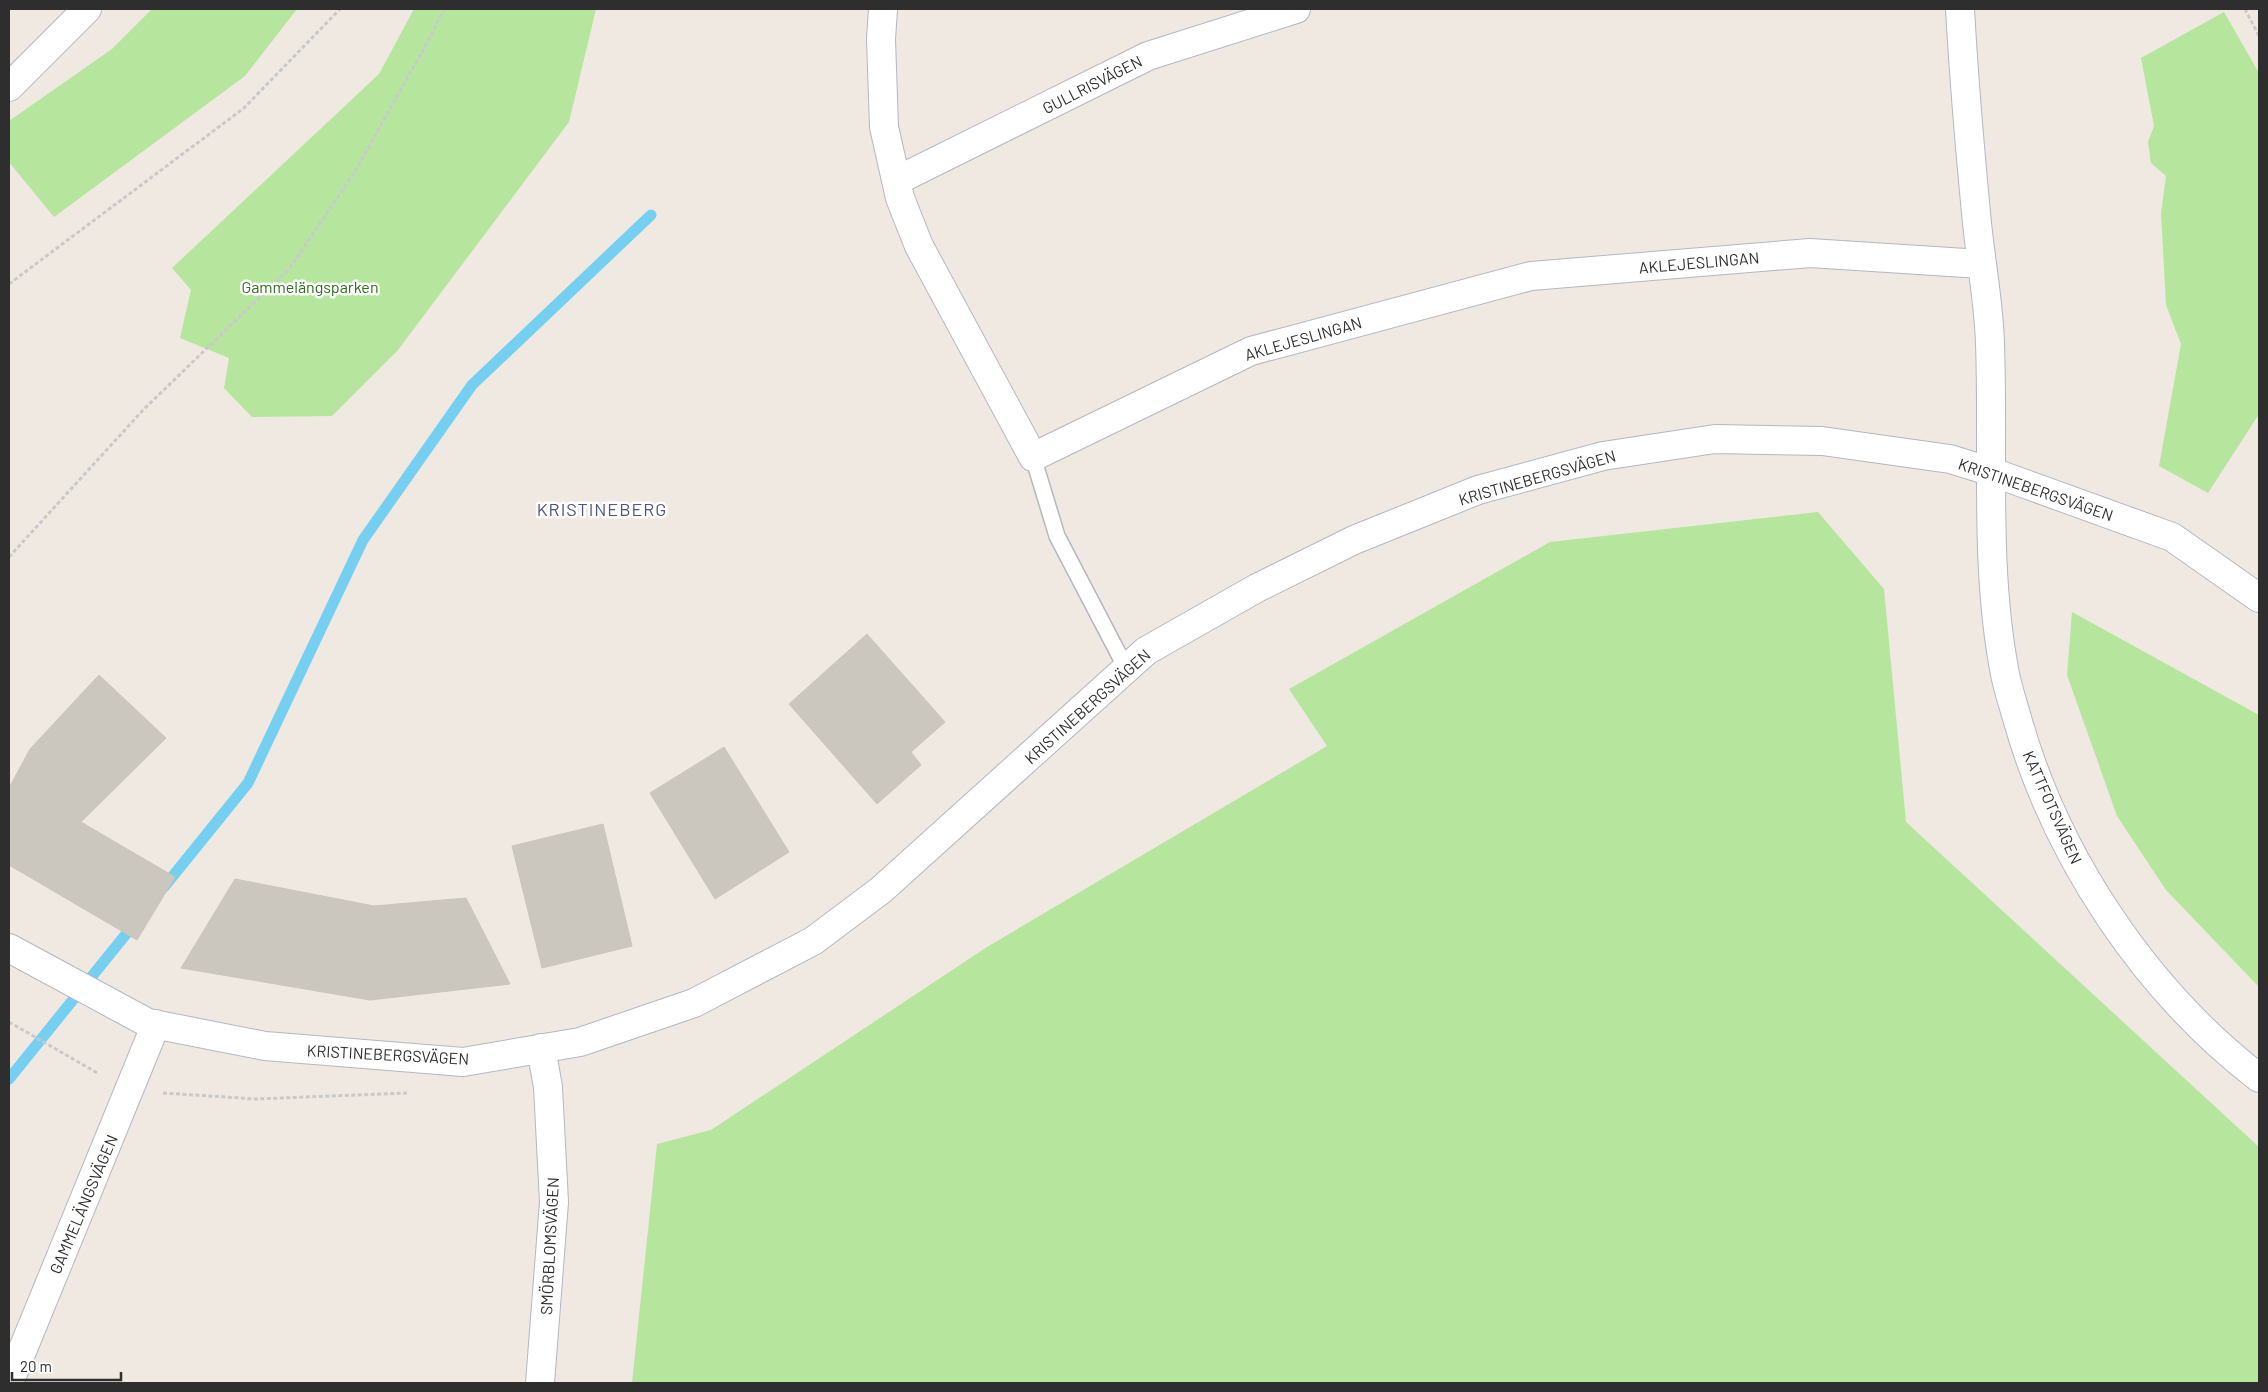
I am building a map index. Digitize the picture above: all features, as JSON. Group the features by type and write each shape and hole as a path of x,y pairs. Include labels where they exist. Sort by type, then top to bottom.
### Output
{"street":[{"path":"9,87 87,9"},
{"path":"883,9 881,40 884,127 900,198 919,246 1033,457"},
{"name":"GULLRISVÄGEN","path":"896,181 1148,56 1296,9"},
{"path":"1960,9 1966,121 1990,340 1992,472"},
{"name":"AKLEJESLINGAN","path":"1033,457 1251,351 1531,276 1810,253 1981,264"},
{"name":"KRISTINEBERGSVÄGEN","path":"9,948 148,1023 265,1046 463,1062 580,1042 694,1003 813,941 881,890 1146,651 1257,588 1354,540 1478,490 1603,456 1715,439 1822,441 1950,459 1992,472 2172,537 2259,598"},
{"name":"KATTFOTSVÄGEN","path":"1992,472 1993,576 2005,674 2029,759 2061,832 2069,850 2128,943 2166,991 2232,1057 2259,1078"},
{"name":"GAMMELÄNGSVÄGEN","path":"9,1382 156,1024"},
{"name":"SMÖRBLOMSVÄGEN","path":"540,1383 554,1202 548,1087 541,1048"}],"lane":[{"path":"1033,457 1057,536 1127,670"}],"path":[{"path":"9,284 244,108 340,9"},
{"path":"9,557 144,409 290,268 354,174 444,9"},
{"path":"2246,9 2259,36"},
{"path":"9,1022 130,1091 256,1099 412,1092"}],"green space":[{"path":"152,9 297,9 245,76 54,217 9,162 9,121 112,49"},
{"name":"Gammelängsparken","path":"414,9 596,9 569,122 398,350 332,416 252,417 224,388 229,358 180,338 191,290 172,268 379,74"},
{"path":"2224,12 2259,73 2259,414 2208,493 2159,466 2181,344 2166,305 2161,213 2166,176 2151,163 2148,142 2154,126 2141,58"},
{"path":"1818,512 1884,589 1906,822 2259,1147 2259,1383 632,1383 657,1144 711,1130 987,947 1327,746 1289,689 1550,542"},
{"path":"2072,612 2259,715 2259,987 2166,890 2117,816 2067,675"}],"building":[{"path":"867,634 945,722 911,752 921,765 877,804 789,704"},
{"path":"99,675 166,738 81,822 175,877 137,940 9,865 9,788 30,749"},
{"path":"724,747 789,852 715,899 650,793"},
{"path":"603,824 632,946 542,968 512,846"},
{"path":"235,879 374,906 466,898 510,984 370,1000 181,968"}],"waterway":[{"path":"164,887 248,783 363,540 472,385 651,215"},
{"path":"9,1079 135,923"}],"district":[{"name":"KRISTINEBERG","path":"602,509"}]}
